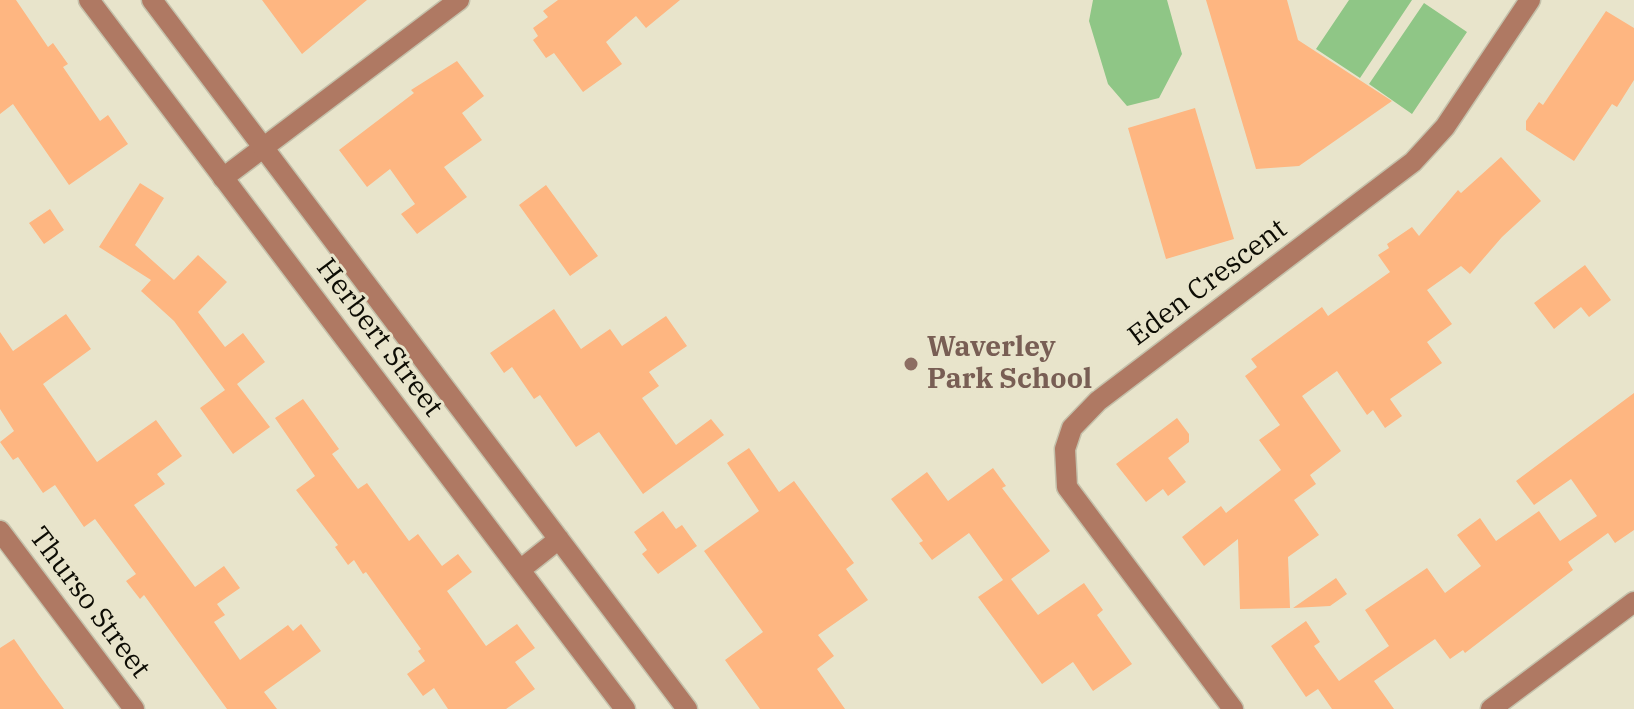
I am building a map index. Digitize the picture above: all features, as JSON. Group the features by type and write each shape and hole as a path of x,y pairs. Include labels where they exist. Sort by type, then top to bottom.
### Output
{"street":[{"name":"Herbert Street","path":"89,0 625,709"},
{"name":"Herbert Street","path":"152,0 687,709"},
{"path":"223,178 459,0"},
{"name":"Eden Crescent","path":"1233,709 1067,487 1065,449 1072,428 1098,401 1413,162 1445,127 1530,0"},
{"name":"Thurso Street","path":"0,531 134,709"},
{"path":"520,570 559,539"},
{"path":"1491,709 1634,602"}],"green space":[{"path":"1093,0 1167,0 1182,54 1159,98 1127,106 1108,84 1089,21"},
{"path":"1349,0 1412,0 1360,78 1316,49"},
{"path":"1424,3 1467,32 1412,114 1369,84"}],"building":[{"path":"0,0 16,0 48,47 53,43 68,64 63,67 100,121 108,115 128,144 69,185 13,104 0,114"},
{"path":"262,0 367,0 302,54"},
{"path":"558,0 680,0 646,28 636,16 606,42 622,64 583,92 554,53 546,58 533,40 538,36 533,28 548,17 543,11"},
{"path":"1206,0 1287,0 1298,40 1392,101 1299,166 1256,169"},
{"path":"1606,11 1634,28 1634,80 1617,107 1612,104 1574,161 1526,130 1526,121 1539,102 1543,105"},
{"path":"457,61 484,96 462,113 482,140 444,167 467,197 417,234 401,214 415,204 390,169 367,187 339,150 414,93 411,90"},
{"path":"1195,108 1234,239 1166,259 1128,128"},
{"path":"1501,157 1541,201 1502,237 1470,274 1461,266 1427,290 1452,324 1427,342 1442,363 1390,399 1402,416 1385,428 1373,410 1367,415 1337,371 1302,396 1341,451 1310,475 1316,484 1294,500 1319,535 1288,557 1290,608 1240,609 1238,539 1204,566 1182,537 1221,506 1226,513 1281,470 1259,440 1280,425 1245,376 1257,367 1251,359 1322,307 1328,316 1390,272 1378,255 1389,248 1387,244 1412,227 1419,236 1458,190 1461,193"},
{"path":"140,183 164,198 135,245 174,280 198,255 227,282 198,312 225,347 243,333 265,362 237,384 270,427 233,454 200,408 225,390 174,321 141,291 151,280 99,247"},
{"path":"546,185 598,256 570,276 519,205"},
{"path":"50,209 64,230 44,244 29,223"},
{"path":"1585,265 1611,300 1589,317 1581,307 1554,329 1534,303"},
{"path":"554,309 581,349 610,329 622,346 666,316 687,346 649,372 659,386 642,398 676,445 711,419 724,435 643,494 599,432 576,447 540,395 534,399 512,367 504,373 490,353"},
{"path":"66,314 91,349 43,384 97,462 156,420 182,456 157,474 165,484 134,505 195,587 224,566 240,588 217,604 225,615 214,622 240,660 288,625 293,631 301,624 321,651 264,692 277,709 227,709 144,595 140,599 126,581 136,574 95,519 84,527 55,485 43,493 18,457 13,460 0,442 14,431 0,409 0,332 13,351"},
{"path":"1634,393 1634,530 1615,543 1608,533 1568,562 1573,570 1465,653 1463,650 1450,659 1435,639 1374,681 1394,709 1332,709 1318,689 1306,697 1271,646 1306,621 1320,642 1314,646 1339,681 1389,646 1365,610 1427,568 1445,593 1481,566 1457,535 1480,518 1496,541 1539,511 1560,541 1597,516 1571,479 1534,505 1516,481"},
{"path":"303,399 339,449 332,454 358,489 367,483 409,541 418,534 442,566 458,554 472,572 447,591 486,646 517,624 535,648 515,662 535,689 506,709 448,709 434,688 423,696 407,674 425,661 418,651 421,649 366,572 363,574 354,560 348,565 335,547 338,545 296,490 315,476 275,418"},
{"path":"1177,418 1189,434 1189,442 1168,458 1186,482 1168,496 1163,489 1146,502 1116,464"},
{"path":"749,448 779,492 794,481 854,563 846,569 868,600 818,635 834,656 817,669 845,709 760,709 725,660 763,632 704,551 759,511 727,463"},
{"path":"993,468 1006,486 1002,488 1050,551 1011,579 1038,615 1084,583 1103,610 1097,615 1132,664 1093,691 1073,662 1042,684 978,597 1003,580 969,533 932,560 919,543 923,541 891,499 927,472 948,501"},
{"path":"663,511 676,529 682,525 697,546 658,574 642,554 647,550 634,532"},
{"path":"1336,578 1347,594 1330,606 1293,608"},
{"path":"14,639 64,709 0,709 0,648"}],"place":[{"name":"Waverley Park School","path":"911,364"}]}
